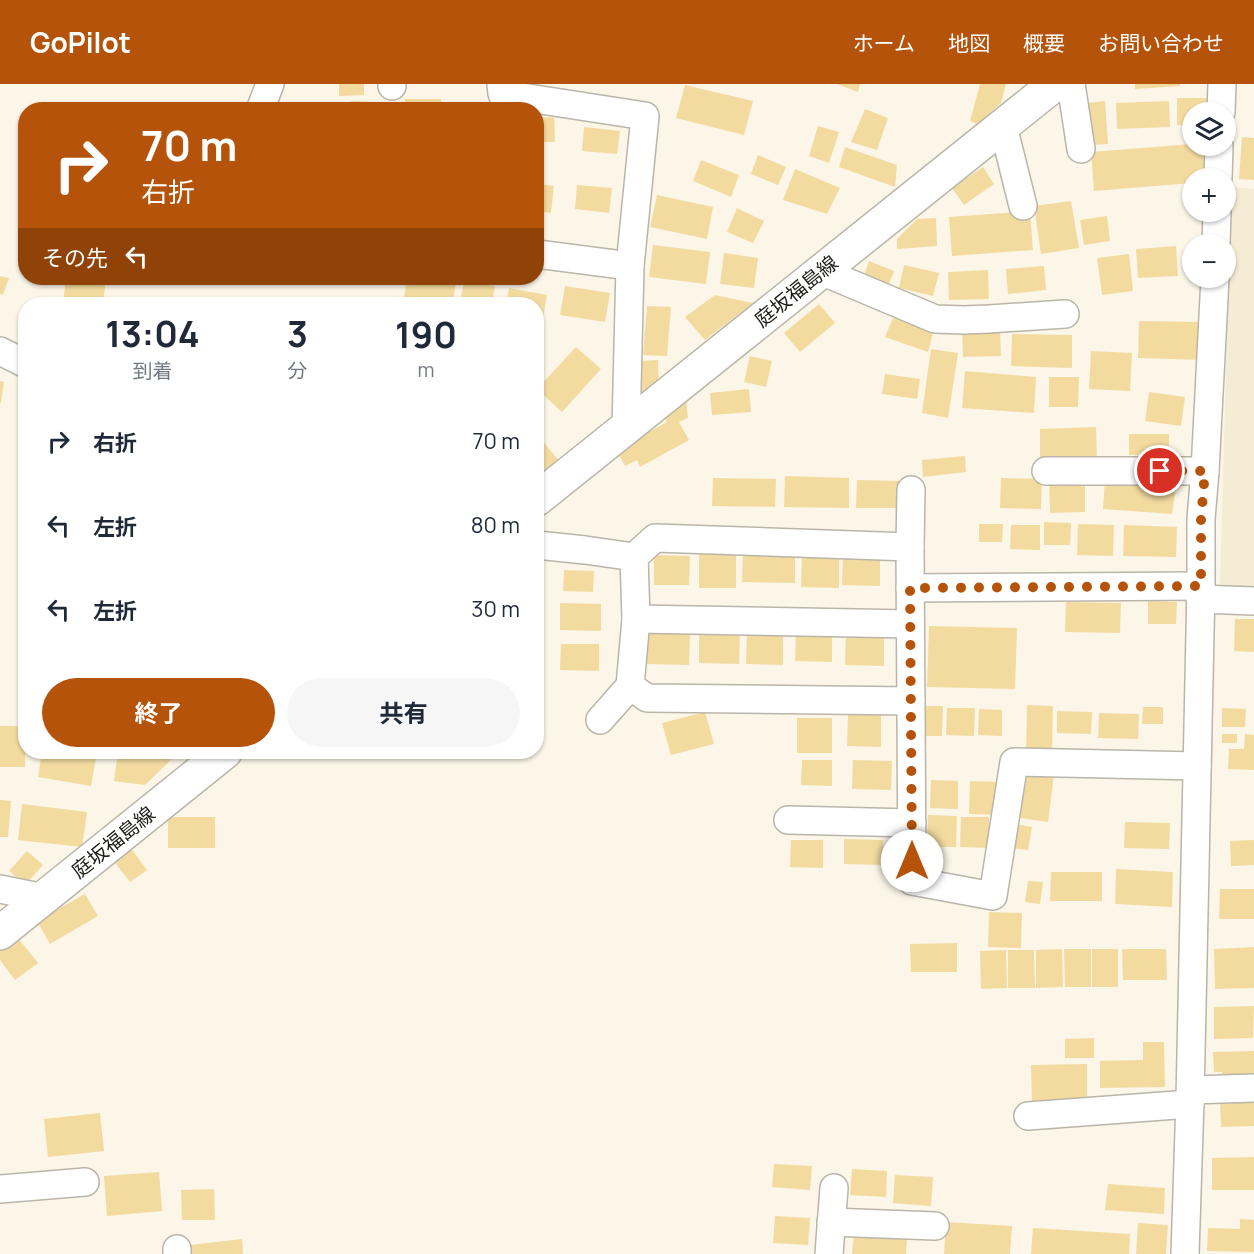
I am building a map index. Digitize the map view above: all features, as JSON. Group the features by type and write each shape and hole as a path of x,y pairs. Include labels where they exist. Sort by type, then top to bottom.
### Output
{"main road":[{"name":"庭坂福島線","path":"544,493 626,428 821,282 1054,84"},
{"name":"庭坂福島線","path":"0,933 216,759"}],"street":[{"path":"263,102 270,84"},
{"path":"501,84 502,94 645,116 630,266 626,428"},
{"path":"1071,84 1081,149"},
{"path":"1221,102 1222,84"},
{"path":"1003,126 1023,206"},
{"path":"544,255 630,266"},
{"path":"821,282 935,319 981,320 1065,314"},
{"path":"1185,1254 1201,519 1214,288"},
{"path":"0,351 18,359"},
{"path":"1046,471 1205,471"},
{"path":"910,490 912,880 993,896 1014,762 1197,766"},
{"path":"600,720 630,686 636,619 634,557 655,538 910,547"},
{"path":"544,546 634,557"},
{"path":"910,588 1201,592 1254,601"},
{"path":"636,619 910,624"},
{"path":"630,686 647,698 911,701"},
{"path":"788,820 912,823"},
{"path":"0,889 44,898"},
{"path":"1028,1116 1254,1088"},
{"path":"0,1189 85,1182"},
{"path":"829,1254 834,1188"},
{"path":"831,1222 935,1226"}],"shaded area":[{"path":"1236,187 1254,189 1254,590 1220,586 1228,288 1236,288 1236,234 1230,234 1230,222 1236,222"}],"building":[{"path":"339,84 364,84 364,95 339,96"},
{"path":"837,84 860,84 858,92"},
{"path":"980,84 1006,84 1001,103 977,124 970,121"},
{"path":"1135,84 1180,84 1180,86 1135,89"},
{"path":"685,85 753,101 744,135 676,118"},
{"path":"1177,98 1208,98 1208,102 1182,102 1182,125 1177,125"},
{"path":"405,99 441,99 441,102 405,102"},
{"path":"1105,101 1108,144 1092,145 1088,103"},
{"path":"1169,101 1170,127 1117,129 1116,103"},
{"path":"865,109 888,118 877,150 851,142"},
{"path":"554,117 555,142 544,142 544,118"},
{"path":"818,126 839,132 829,163 809,156"},
{"path":"584,127 620,131 617,154 582,151"},
{"path":"1242,137 1254,138 1254,180 1239,179"},
{"path":"1182,145 1182,156 1205,156 1206,168 1182,168 1182,184 1094,191 1091,152"},
{"path":"845,147 897,165 895,187 839,167"},
{"path":"758,155 786,167 778,185 751,174"},
{"path":"701,160 739,175 731,197 693,181"},
{"path":"983,167 994,184 964,205 952,188"},
{"path":"795,169 840,188 827,214 783,200"},
{"path":"544,185 554,186 551,213 544,212"},
{"path":"577,185 612,188 609,213 575,209"},
{"path":"657,195 713,207 707,239 650,227"},
{"path":"1071,201 1079,248 1041,254 1034,206"},
{"path":"737,208 764,221 753,243 727,232"},
{"path":"1030,211 1033,250 952,256 949,217"},
{"path":"1107,216 1110,241 1084,245 1080,220"},
{"path":"936,218 937,246 897,249 897,239 917,219"},
{"path":"653,245 710,252 706,284 649,277"},
{"path":"1176,246 1178,276 1138,278 1136,249"},
{"path":"724,253 758,258 754,288 720,284"},
{"path":"1129,254 1133,291 1102,295 1097,258"},
{"path":"869,261 894,271 888,287 863,278"},
{"path":"904,265 939,273 933,296 899,288"},
{"path":"1044,266 1046,290 1008,294 1006,269"},
{"path":"988,270 989,299 949,300 948,272"},
{"path":"0,276 9,278 3,295 0,294"},
{"path":"65,285 105,285 104,297 64,297"},
{"path":"406,285 456,285 453,297 404,297"},
{"path":"463,285 495,286 493,297 461,297"},
{"path":"565,286 610,293 605,322 560,315"},
{"path":"509,288 547,295 544,312 544,297 507,297"},
{"path":"715,295 753,303 705,340 685,317"},
{"path":"819,304 835,323 800,352 784,333"},
{"path":"647,306 671,307 667,356 643,355"},
{"path":"893,318 934,329 928,352 885,337"},
{"path":"1139,321 1203,322 1202,360 1138,358"},
{"path":"1000,329 1001,356 963,357 962,330"},
{"path":"1012,334 1072,335 1072,368 1011,366"},
{"path":"576,347 601,369 562,412 544,395 544,381"},
{"path":"931,349 958,353 948,418 922,413"},
{"path":"1091,351 1132,353 1130,391 1089,389"},
{"path":"750,356 772,361 766,387 744,382"},
{"path":"658,360 659,391 642,392 641,361"},
{"path":"965,371 1036,377 1034,413 962,408"},
{"path":"885,374 920,379 917,399 882,394"},
{"path":"1049,377 1079,377 1078,407 1049,407"},
{"path":"0,381 4,382 1,403 0,403"},
{"path":"749,389 751,412 712,415 710,393"},
{"path":"1149,392 1185,397 1181,426 1145,421"},
{"path":"686,399 688,418 679,422 689,440 640,467 637,460 625,466 618,453 629,447 628,444 667,422 663,415"},
{"path":"1096,427 1097,462 1040,464 1040,429"},
{"path":"1129,434 1169,434 1169,454 1129,455"},
{"path":"544,443 560,462 544,475"},
{"path":"965,456 966,472 923,477 922,460"},
{"path":"785,476 849,478 849,508 784,507"},
{"path":"1049,477 1085,478 1085,512 1050,513"},
{"path":"713,478 776,479 775,507 712,506"},
{"path":"1001,478 1042,479 1041,509 1000,508"},
{"path":"1105,479 1176,487 1172,514 1103,509"},
{"path":"857,480 901,481 900,508 856,508"},
{"path":"1044,522 1071,523 1070,545 1044,545"},
{"path":"979,524 1003,524 1002,542 979,542"},
{"path":"1078,524 1114,525 1113,556 1077,555"},
{"path":"1011,525 1040,525 1040,550 1010,549"},
{"path":"1124,525 1177,527 1176,557 1123,556"},
{"path":"743,553 795,554 795,583 742,582"},
{"path":"699,554 736,555 736,588 699,588"},
{"path":"654,555 690,556 689,585 654,585"},
{"path":"802,557 839,558 839,588 801,587"},
{"path":"843,557 880,558 880,586 842,585"},
{"path":"564,570 594,571 593,592 563,591"},
{"path":"1148,601 1177,602 1176,624 1148,624"},
{"path":"1066,602 1121,603 1120,633 1065,632"},
{"path":"560,603 601,604 601,631 560,630"},
{"path":"1235,619 1254,619 1254,652 1234,651"},
{"path":"929,626 1017,628 1015,689 927,687"},
{"path":"796,631 832,632 832,662 795,661"},
{"path":"646,632 690,633 689,665 646,664"},
{"path":"699,633 740,634 739,664 699,663"},
{"path":"747,633 783,633 783,665 746,664"},
{"path":"846,633 884,633 884,666 845,665"},
{"path":"561,644 599,644 599,671 560,670"},
{"path":"1027,705 1053,706 1052,750 1026,750"},
{"path":"919,706 943,706 942,736 919,736"},
{"path":"1143,707 1163,707 1163,724 1142,724"},
{"path":"947,708 975,708 974,736 946,735"},
{"path":"1222,708 1246,709 1245,727 1222,727"},
{"path":"979,709 1002,710 1002,736 978,735"},
{"path":"1057,711 1092,712 1091,734 1057,733"},
{"path":"705,712 714,744 671,755 662,723"},
{"path":"1099,713 1139,714 1138,739 1098,738"},
{"path":"848,714 881,714 881,747 847,746"},
{"path":"797,718 832,718 832,753 797,753"},
{"path":"0,726 18,726 18,759 25,759 25,767 0,767"},
{"path":"1222,734 1237,734 1237,743 1222,743"},
{"path":"1245,734 1254,735 1254,770 1228,769 1229,749 1244,749"},
{"path":"41,759 96,759 91,786 38,777"},
{"path":"117,759 172,759 145,785 114,781"},
{"path":"802,760 832,760 832,786 801,785"},
{"path":"853,760 892,761 891,790 852,789"},
{"path":"1019,770 1054,774 1048,822 1012,817"},
{"path":"931,780 958,781 958,809 930,808"},
{"path":"970,781 1000,782 999,815 969,814"},
{"path":"0,800 11,801 8,837 0,837"},
{"path":"22,804 87,812 82,847 18,840"},
{"path":"928,815 957,816 956,847 927,847"},
{"path":"168,817 215,817 215,848 168,848"},
{"path":"961,817 989,817 989,848 960,847"},
{"path":"1125,822 1170,823 1169,849 1124,848"},
{"path":"1014,824 1032,827 1028,850 1010,848"},
{"path":"844,839 883,840 882,865 844,864"},
{"path":"791,840 823,840 823,868 790,867"},
{"path":"1254,840 1254,865 1231,866 1230,841"},
{"path":"130,847 147,870 130,882 113,860"},
{"path":"27,851 43,865 25,885 9,871"},
{"path":"1116,869 1173,872 1172,907 1115,904"},
{"path":"1051,872 1102,872 1102,901 1050,901"},
{"path":"1028,881 1043,882 1040,904 1025,902"},
{"path":"1220,889 1254,889 1254,919 1219,919"},
{"path":"85,894 98,916 50,944 37,921"},
{"path":"989,912 1022,913 1021,948 988,947"},
{"path":"18,938 38,963 15,980 0,960 0,951"},
{"path":"957,943 957,972 911,972 910,944"},
{"path":"1254,947 1254,988 1215,989 1214,949"},
{"path":"1062,949 1063,987 1036,988 1036,950"},
{"path":"1064,949 1091,949 1091,987 1065,987"},
{"path":"1092,949 1118,949 1118,987 1092,987"},
{"path":"1122,949 1166,949 1167,980 1123,980"},
{"path":"1006,950 1007,988 981,989 980,951"},
{"path":"1008,950 1034,950 1035,988 1008,988"},
{"path":"1254,1006 1253,1038 1214,1039 1214,1007"},
{"path":"1094,1038 1094,1058 1065,1058 1065,1039"},
{"path":"1143,1042 1164,1042 1165,1087 1100,1088 1100,1061 1143,1060"},
{"path":"1254,1051 1254,1076 1222,1077 1222,1072 1214,1072 1213,1052"},
{"path":"1087,1064 1087,1101 1032,1102 1031,1065"},
{"path":"1254,1100 1254,1126 1221,1127 1220,1102"},
{"path":"100,1113 104,1151 48,1157 44,1119"},
{"path":"1254,1157 1254,1190 1212,1190 1212,1158"},
{"path":"774,1164 812,1166 810,1190 772,1187"},
{"path":"852,1169 887,1171 886,1197 850,1195"},
{"path":"159,1172 162,1211 107,1216 104,1176"},
{"path":"895,1175 933,1177 931,1206 893,1203"},
{"path":"1108,1184 1165,1188 1164,1214 1105,1210"},
{"path":"214,1189 215,1220 182,1220 181,1190"},
{"path":"775,1216 810,1218 808,1245 773,1243"},
{"path":"1240,1219 1254,1220 1254,1252 1207,1251 1208,1228 1240,1229"},
{"path":"946,1222 1012,1226 1010,1254 944,1254"},
{"path":"1138,1223 1168,1225 1166,1254 1136,1254"},
{"path":"1033,1228 1130,1234 1129,1254 1031,1254"},
{"path":"854,1233 907,1236 906,1254 852,1254"},
{"path":"242,1239 243,1254 191,1254 190,1245"}],"route":[{"path":"912,861 910,588 1201,586 1201,519 1205,471 1160,471"}]}
